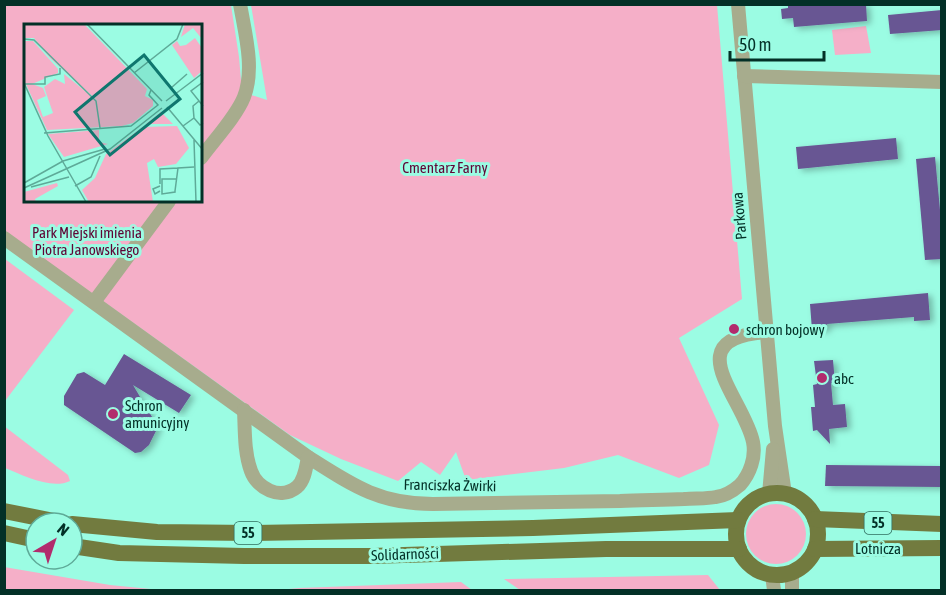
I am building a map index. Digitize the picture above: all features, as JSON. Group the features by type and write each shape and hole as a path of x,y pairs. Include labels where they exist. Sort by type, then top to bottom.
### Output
{"main road":[{"path":"777,494 803,502 815,519 818,539 806,563 773,583 746,562 739,549 736,539 738,520 756,499 777,494"},
{"path":"4,509 24,516"},
{"name":"Lotnicza","path":"815,519 942,524"},
{"name":"Solidarności","path":"84,525 157,532 252,533 534,528 738,520"},
{"path":"4,535 24,538"},
{"name":"Solidarności","path":"84,548 119,553 244,556 371,556 606,549 739,549"},
{"name":"Lotnicza","path":"815,549 942,548"}],"street":[{"path":"202,157 237,109 248,83 248,56 240,4"},
{"name":"Parkowa","path":"738,4 775,426 777,494"},
{"path":"744,76 942,82"},
{"path":"94,302 168,202"},
{"name":"Franciszka Żwirki","path":"4,238 308,457 352,485 372,494 398,501 463,504 716,498 728,494 749,472 753,457 753,442 727,387 720,359 724,346 732,338 748,333 767,332"},
{"path":"244,410 247,457 252,474 258,484 266,490 276,493 287,492 297,487 304,476 308,457"},
{"path":"792,573 792,591"}],"green space":[{"path":"5,5 231,5 242,92 267,100 251,5 717,5 742,299 679,338 719,425 709,465 679,478 618,455 564,468 466,480 456,452 440,475 421,462 398,481 341,459 290,435 5,231"},
{"path":"866,26 871,53 835,55 832,30"},
{"path":"5,259 74,310 5,401"},
{"path":"4,426 68,475 70,481 46,483 5,468"},
{"path":"776,504 797,513 806,534 797,555 776,564 755,555 746,534 755,513"},
{"path":"4,567 110,585 161,590 5,590"},
{"path":"708,575 720,590 520,590 504,579"},
{"path":"461,582 472,590 278,590 299,588"}],"building":[{"path":"788,4 866,4 867,21 794,27 793,18 782,19 781,9 788,8"},
{"path":"942,10 942,30 890,34 888,15"},
{"path":"896,138 898,159 798,169 796,147"},
{"path":"935,157 942,231 942,259 925,260 916,159"},
{"path":"928,293 930,320 914,321 914,317 827,324 827,329 812,330 810,304"},
{"name":"Schron amunicyjny","path":"124,354 191,395 179,413 133,385 158,427 149,445 141,452 135,453 64,405 64,396 77,374 84,372 105,385"},
{"path":"833,360 835,383 831,383 833,405 845,404 847,427 829,429 830,444 817,430 813,431 811,407 815,407 813,385 817,384 814,361"},
{"path":"826,465 942,466 942,487 825,486"}],"place":[{"name":"schron bojowy","path":"734,329"},
{"name":"abc","path":"822,378"},
{"name":"Schron amunicyjny","path":"113,414"}],"park label":[{"name":"Cmentarz Farny","path":"445,167"},
{"name":"Park Miejski imienia Piotra Janowskiego","path":"87,240"}]}
